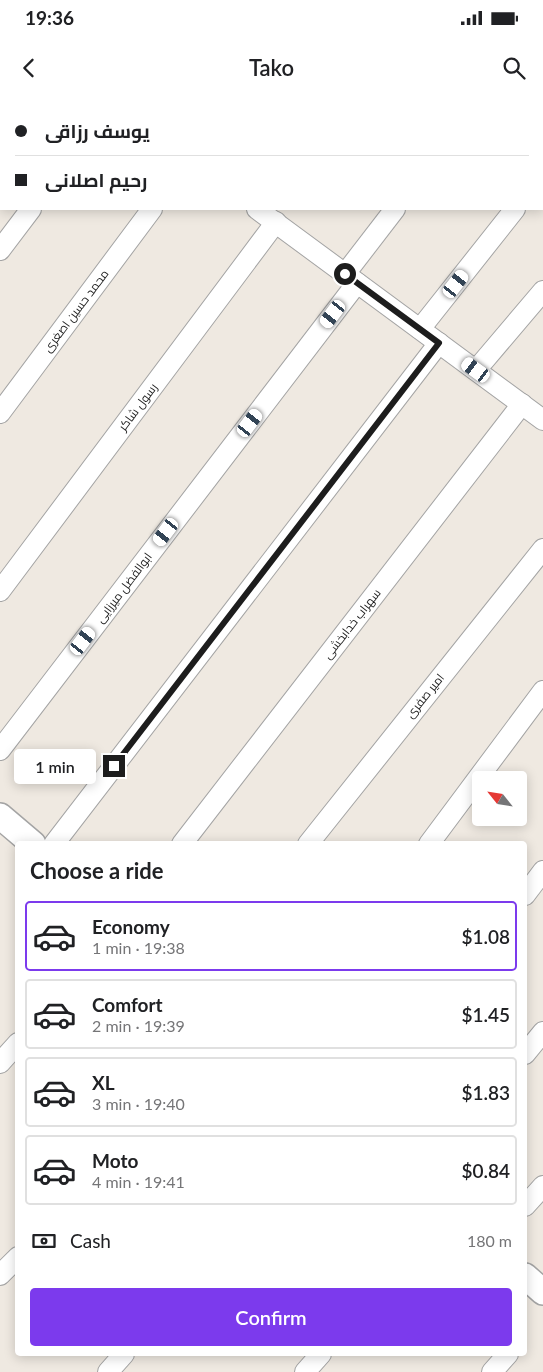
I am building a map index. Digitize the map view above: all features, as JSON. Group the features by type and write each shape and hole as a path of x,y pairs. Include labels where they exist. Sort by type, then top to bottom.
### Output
{"street":[{"path":"0,250 30,210"},
{"name":"محمد حسین اصغری","path":"0,413 151,210"},
{"name":"ابوالفضل میرزایی","path":"0,750 351,278 394,210"},
{"path":"420,329 514,210"},
{"path":"266,213 543,420"},
{"name":"رسول شاکر","path":"0,591 266,213"},
{"path":"476,370 543,291"},
{"path":"56,841 439,343"},
{"name":"سهراب خدابخشی","path":"184,841 522,404"},
{"name":"امیر صفری","path":"310,841 543,549"},
{"path":"430,841 543,691"},
{"path":"4,827 28,841"},
{"path":"527,892 543,871"},
{"path":"527,1052 543,1032"},
{"path":"0,1063 15,1046"},
{"path":"527,1204 543,1186"},
{"path":"0,1276 15,1260"},
{"path":"527,1267 543,1276"},
{"path":"527,1278 543,1292"},
{"path":"108,1372 122,1356"},
{"path":"305,1372 319,1356"},
{"path":"492,1372 506,1356"}],"route":[{"path":"114,766 439,343 345,274"}]}
